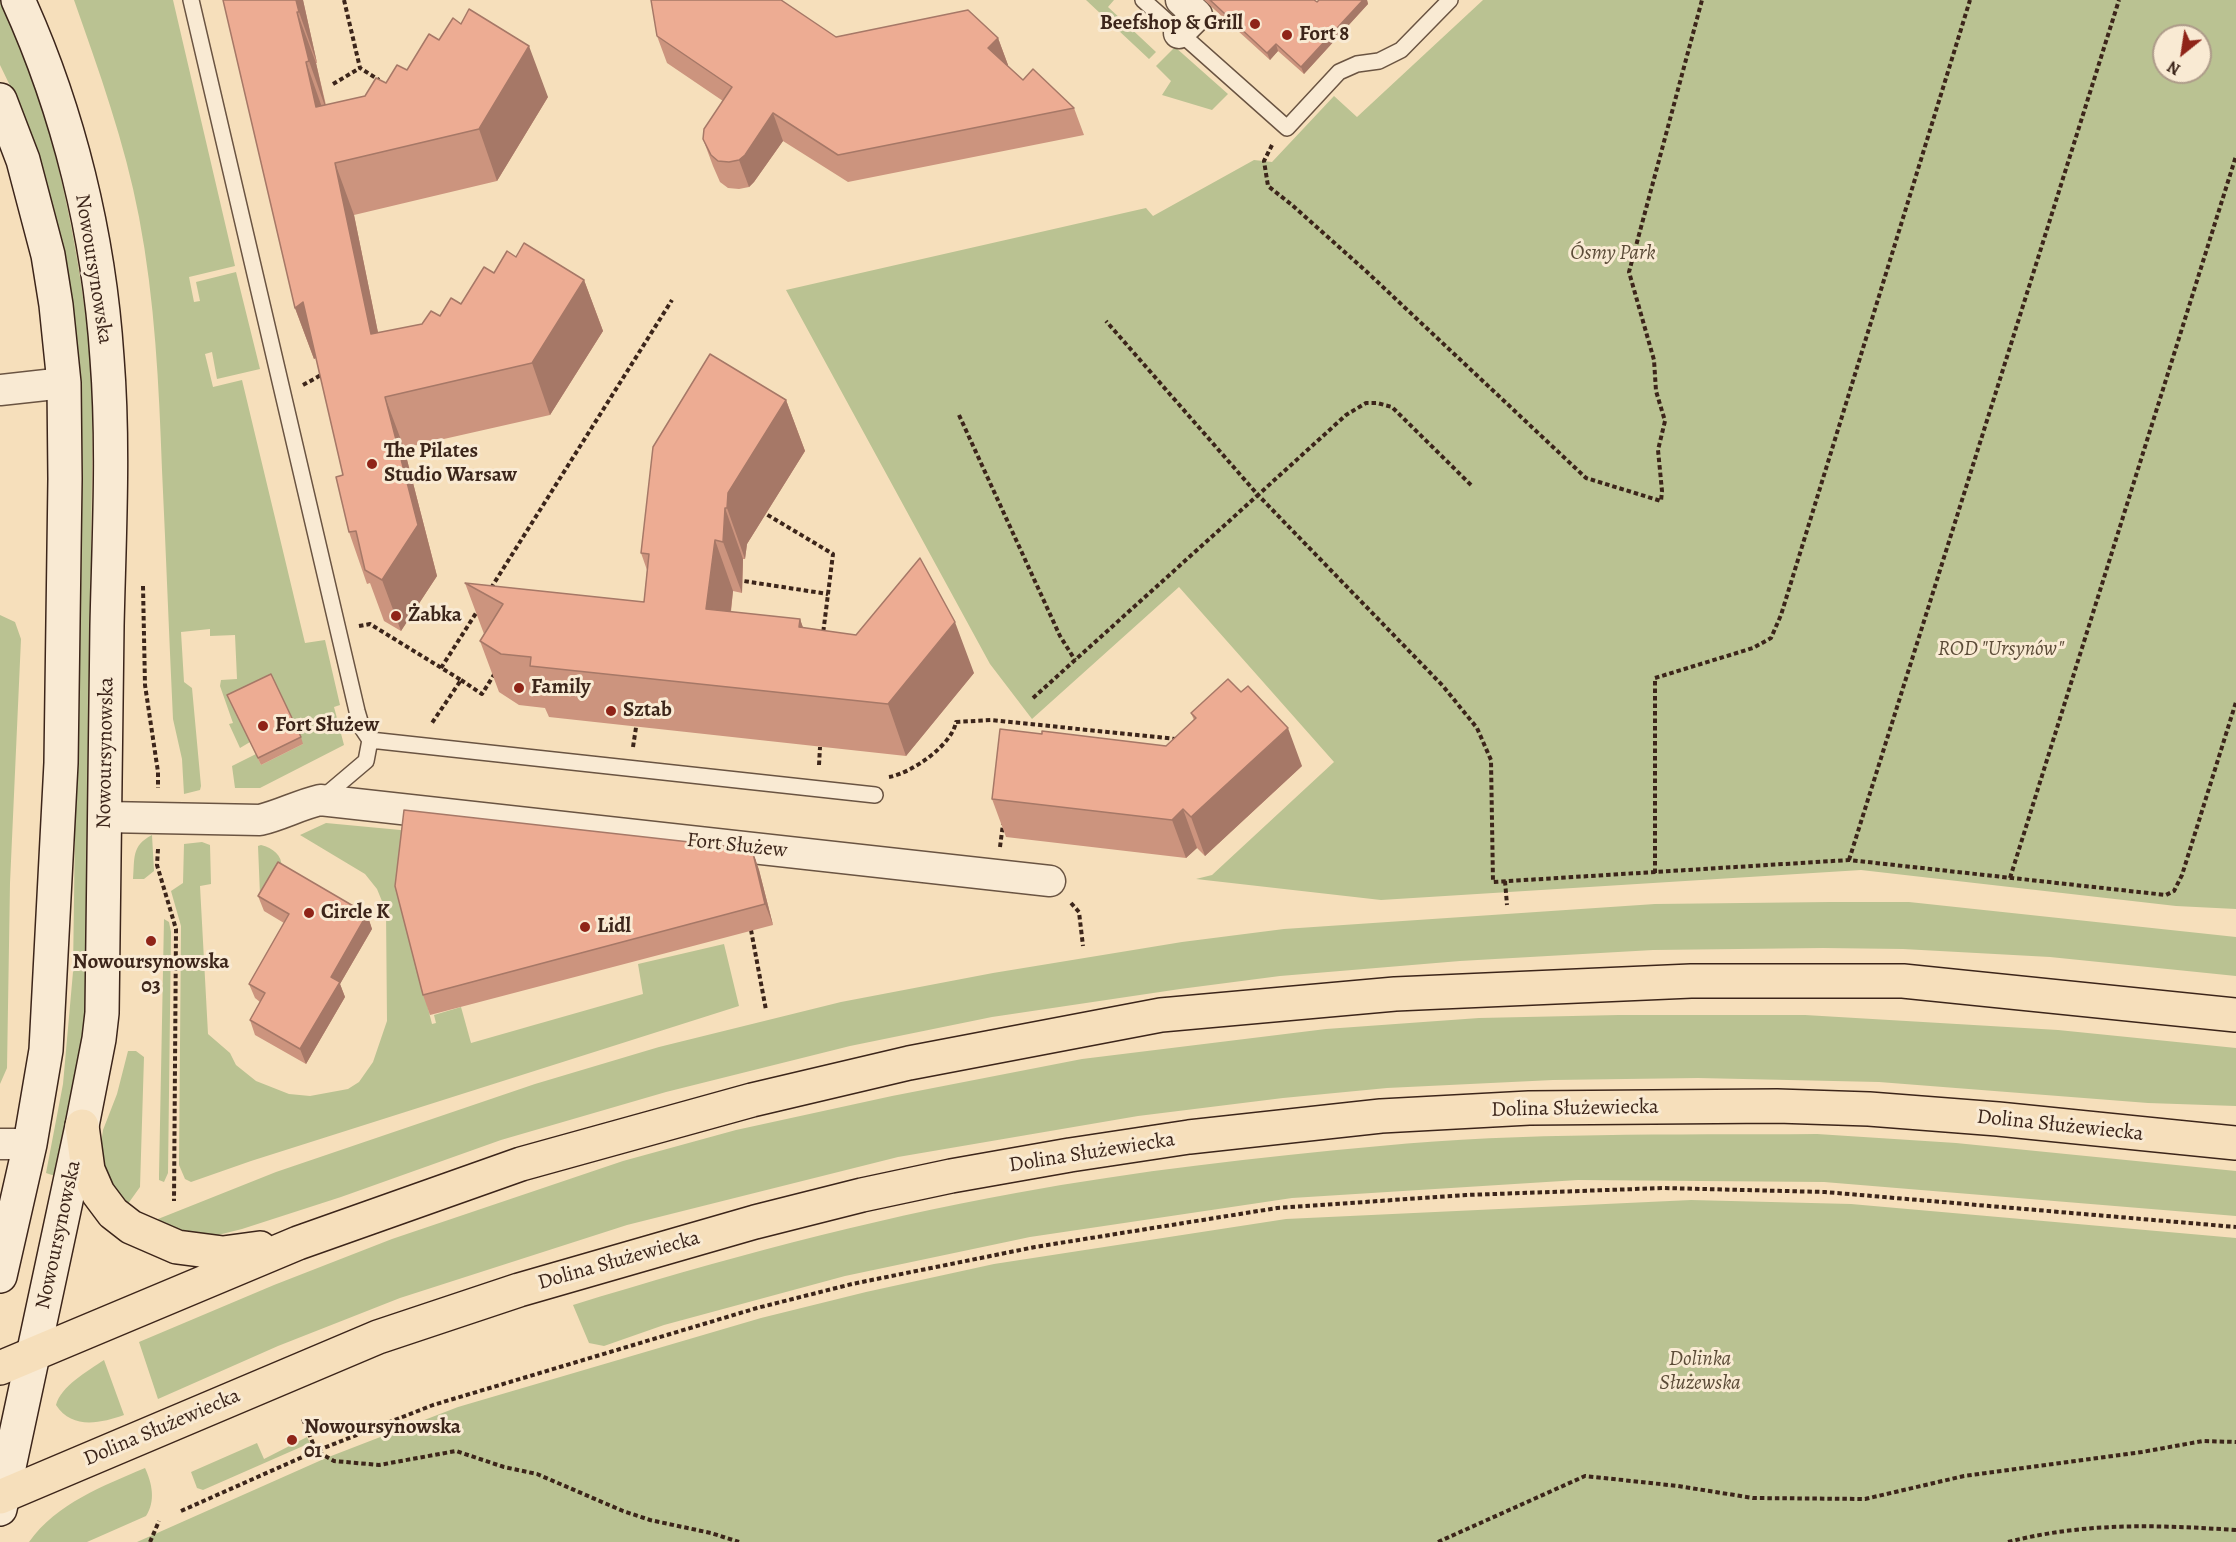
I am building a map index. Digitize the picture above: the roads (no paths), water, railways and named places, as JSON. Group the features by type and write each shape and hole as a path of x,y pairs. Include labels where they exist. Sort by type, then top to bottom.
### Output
{"main road":[{"path":"0,1368 298,1243 521,1164 752,1100 909,1063 1161,1015 1395,994 1726,981 1902,981 2236,1015"},
{"name":"Dolina Służewiecka","path":"1,1500 378,1337 519,1290 755,1222 862,1195 951,1176 1070,1155 1189,1137 1381,1116 1541,1108 1777,1106 1869,1109 1998,1119 2236,1143"},
{"path":"82,1126 88,1170 98,1193 113,1214 131,1227 177,1247 223,1253 298,1243"}],"street":[{"name":"Nowoursynowska","path":"1,1500 82,1126 102,1013 110,415 102,300 83,195 69,141 41,55 18,0"},
{"path":"1179,33 1197,15 1181,0"},
{"name":"Nowoursynowska","path":"0,1276 15,1144 46,1050 61,763 64,383 48,255 23,160 2,109"},
{"path":"0,390 64,383"},
{"name":"Fort Służew","path":"105,817 260,820 279,816 300,805 320,800 1050,881"}],"lane":[{"path":"191,0 357,711 362,728 370,740 366,760 320,800"},
{"path":"1143,0 1287,128 1340,72 1357,64 1379,60 1401,50 1447,1"},
{"path":"370,740 875,795"}],"place":[{"name":"Beefshop & Grill","path":"1255,24"},
{"name":"Fort 8","path":"1287,35"},
{"name":"The Pilates Studio Warsaw","path":"372,464"},
{"name":"Żabka","path":"396,616"},
{"name":"Family","path":"519,688"},
{"name":"Sztab","path":"611,711"},
{"name":"Fort Służew","path":"263,726"},
{"name":"Circle K","path":"309,913"},
{"name":"Lidl","path":"585,927"},
{"name":"Nowoursynowska 03","path":"151,941"},
{"name":"Nowoursynowska 01","path":"292,1440"}],"park label":[{"name":"Ósmy Park","path":"1613,254"},
{"name":"ROD \"Ursynów\"","path":"2001,650"},
{"name":"Dolinka Służewska","path":"1700,1372"}]}
